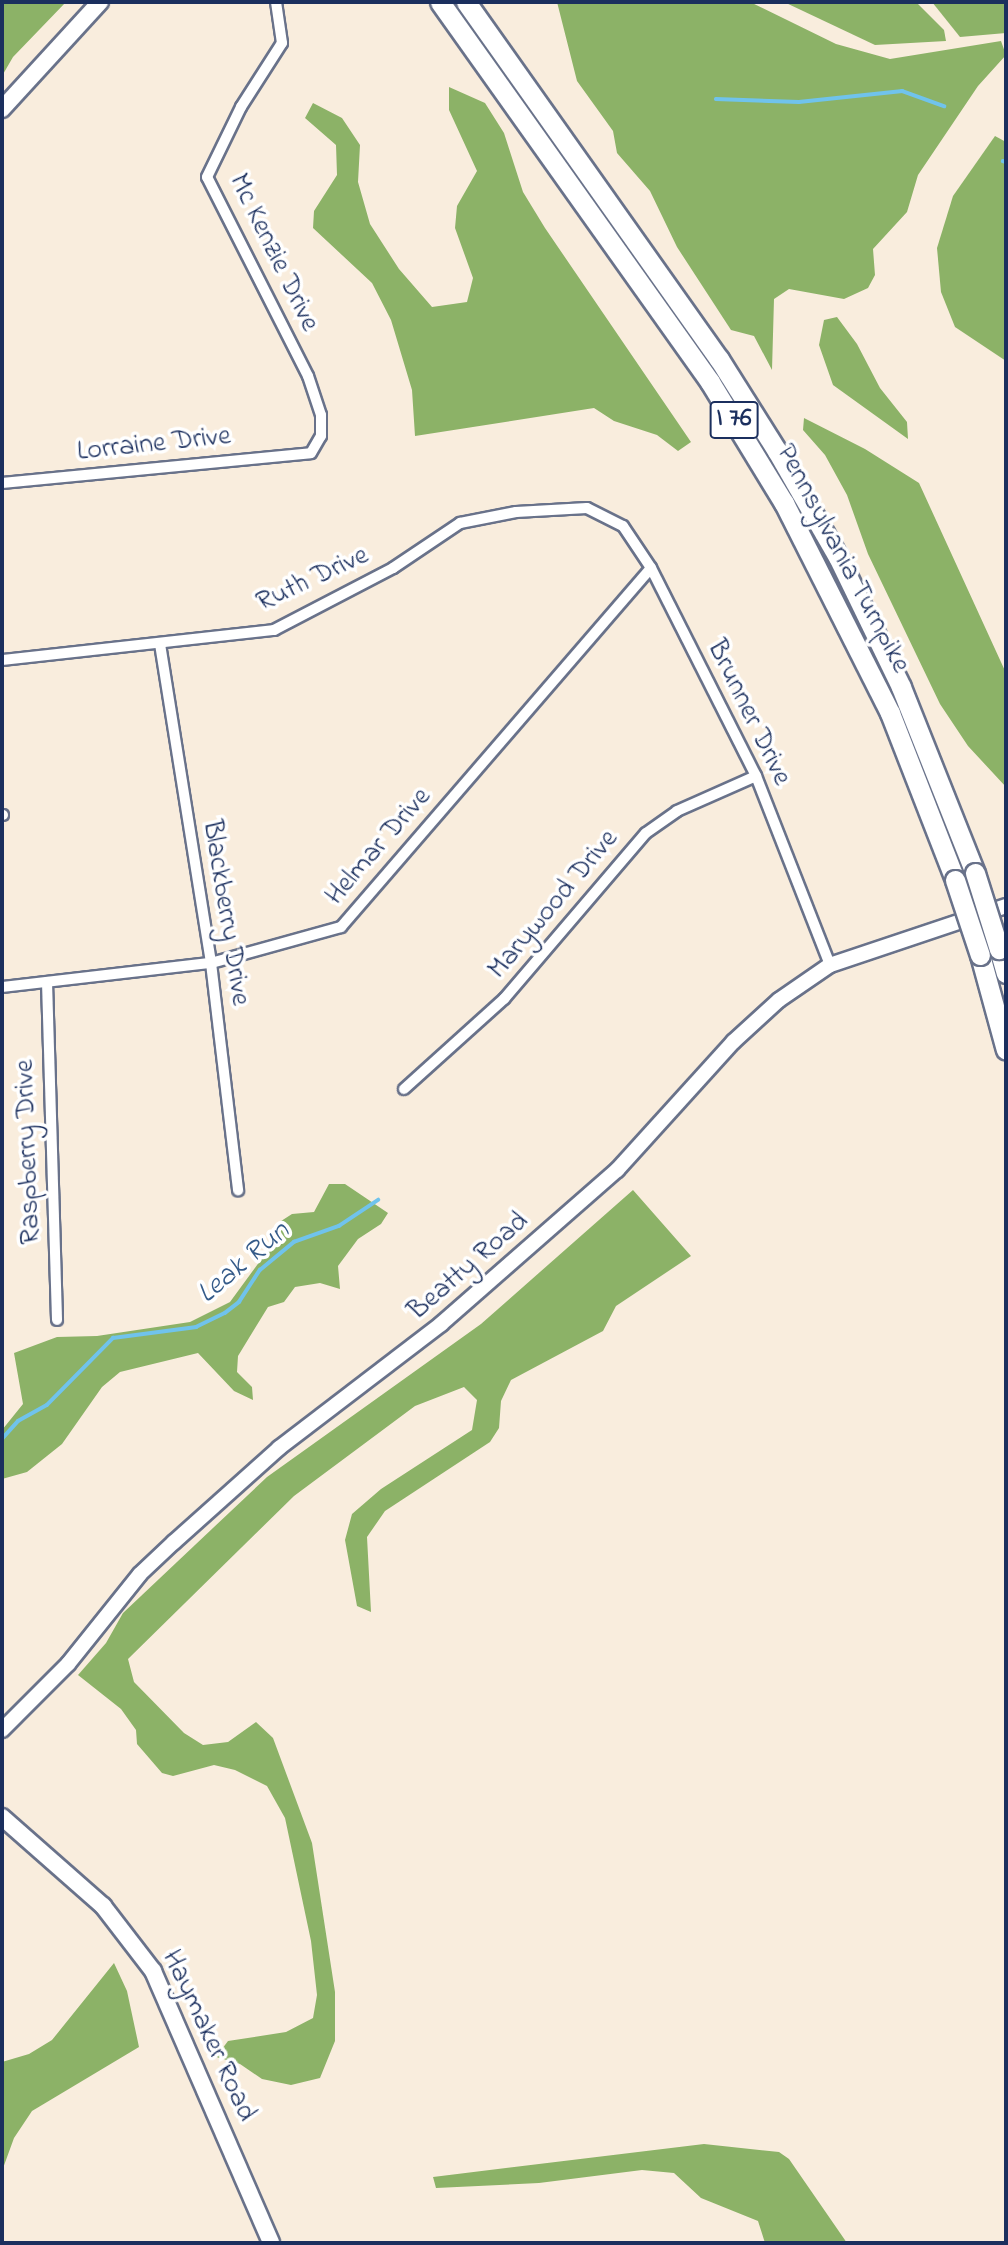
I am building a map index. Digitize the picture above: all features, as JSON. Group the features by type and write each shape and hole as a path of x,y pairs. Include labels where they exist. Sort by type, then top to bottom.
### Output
{"highway":[{"name":"Pennsylvania Turnpike","path":"440,2 710,382 785,503 890,713 955,880 980,955 1006,1050"},
{"name":"Pennsylvania Turnpike","path":"466,2 719,359 777,451 838,557 901,687 975,873 1006,973"}],"main road":[{"path":"2,109 100,2"},
{"name":"Haymaker Road","path":"2,1817 111,1914 153,1971 271,2243"}],"street":[{"name":"Mc Kenzie Drive","path":"276,2 282,43 241,107 207,177 308,376 321,415 320,436 312,453"},
{"name":"Lorraine Drive","path":"2,483 312,453"},
{"name":"Brunner Drive","path":"587,508 623,526 651,568 756,776 831,965"},
{"name":"Ruth Drive","path":"2,660 274,630 393,568 460,523 516,512 587,508"},
{"name":"Helmar Drive","path":"2,987 211,963 341,926 651,568"},
{"name":"Blackberry Drive","path":"160,644 211,963 238,1190"},
{"name":"Marywood Drive","path":"404,1089 504,999 646,833 677,811 756,776"},
{"name":"Beatty Road","path":"2,1730 68,1664 133,1583 174,1542 279,1448 400,1359 617,1170 755,1020 831,965 1006,906"},
{"name":"Raspberry Drive","path":"47,982 57,1320"}],"green space":[{"path":"2,2 66,2 13,57 2,76"},
{"path":"557,2 750,2 836,44 890,59 1001,41 1006,55 978,86 918,175 907,212 873,249 875,275 868,288 844,299 789,289 774,299 772,370 754,336 731,330 677,247 650,191 617,153 613,131 577,81"},
{"path":"784,2 916,2 944,30 946,41 875,45"},
{"path":"932,2 1006,2 1006,33 960,37"},
{"path":"449,87 485,103 504,133 523,192 691,442 678,451 657,435 614,421 594,408 415,436 412,390 391,320 372,283 313,228 314,211 337,175 336,145 305,118 313,103 342,118 360,145 358,182 370,224 399,269 432,307 467,302 473,278 455,228 457,206 477,171 449,110"},
{"path":"995,136 1006,142 1006,361 955,327 941,292 937,248 953,196"},
{"path":"837,317 857,344 880,388 907,422 908,439 833,385 819,345 824,320"},
{"path":"804,418 865,449 919,483 1006,673 1006,787 968,746 940,704 868,554 847,495 825,455 803,430"},
{"path":"329,1184 345,1184 388,1213 381,1224 358,1239 338,1266 340,1289 320,1283 295,1287 284,1302 268,1307 238,1356 237,1372 252,1387 253,1400 234,1391 198,1353 120,1372 102,1387 62,1444 27,1472 2,1479 2,1430 23,1404 14,1353 57,1337 97,1336 190,1322 230,1302 260,1261 278,1223 292,1214 314,1212"},
{"path":"633,1190 691,1256 616,1306 603,1331 511,1380 501,1401 499,1428 490,1442 385,1511 367,1537 371,1612 357,1606 345,1540 352,1514 381,1489 472,1430 477,1400 464,1387 415,1406 294,1496 128,1659 134,1682 184,1733 203,1745 228,1742 256,1722 273,1738 312,1843 335,1992 335,2041 320,2078 291,2085 262,2079 240,2064 216,2057 228,2041 286,2032 313,2018 317,1995 311,1941 285,1818 267,1786 235,1770 214,1765 173,1776 162,1773 137,1744 136,1730 121,1709 78,1675 106,1643 123,1613 267,1477 481,1324"},
{"path":"114,1963 127,1991 139,2047 32,2111 14,2138 2,2171 2,2062 29,2054 52,2040"},
{"path":"704,2144 779,2152 789,2159 847,2243 765,2243 758,2221 701,2198 674,2173 642,2170 539,2183 436,2188 433,2177"}],"waterway":[{"path":"716,99 799,102 902,91 944,106"},
{"name":"Leak Run","path":"2,1439 18,1421 47,1405 113,1338 196,1327 225,1313 239,1302 260,1270 294,1242 339,1226 378,1200"}]}
